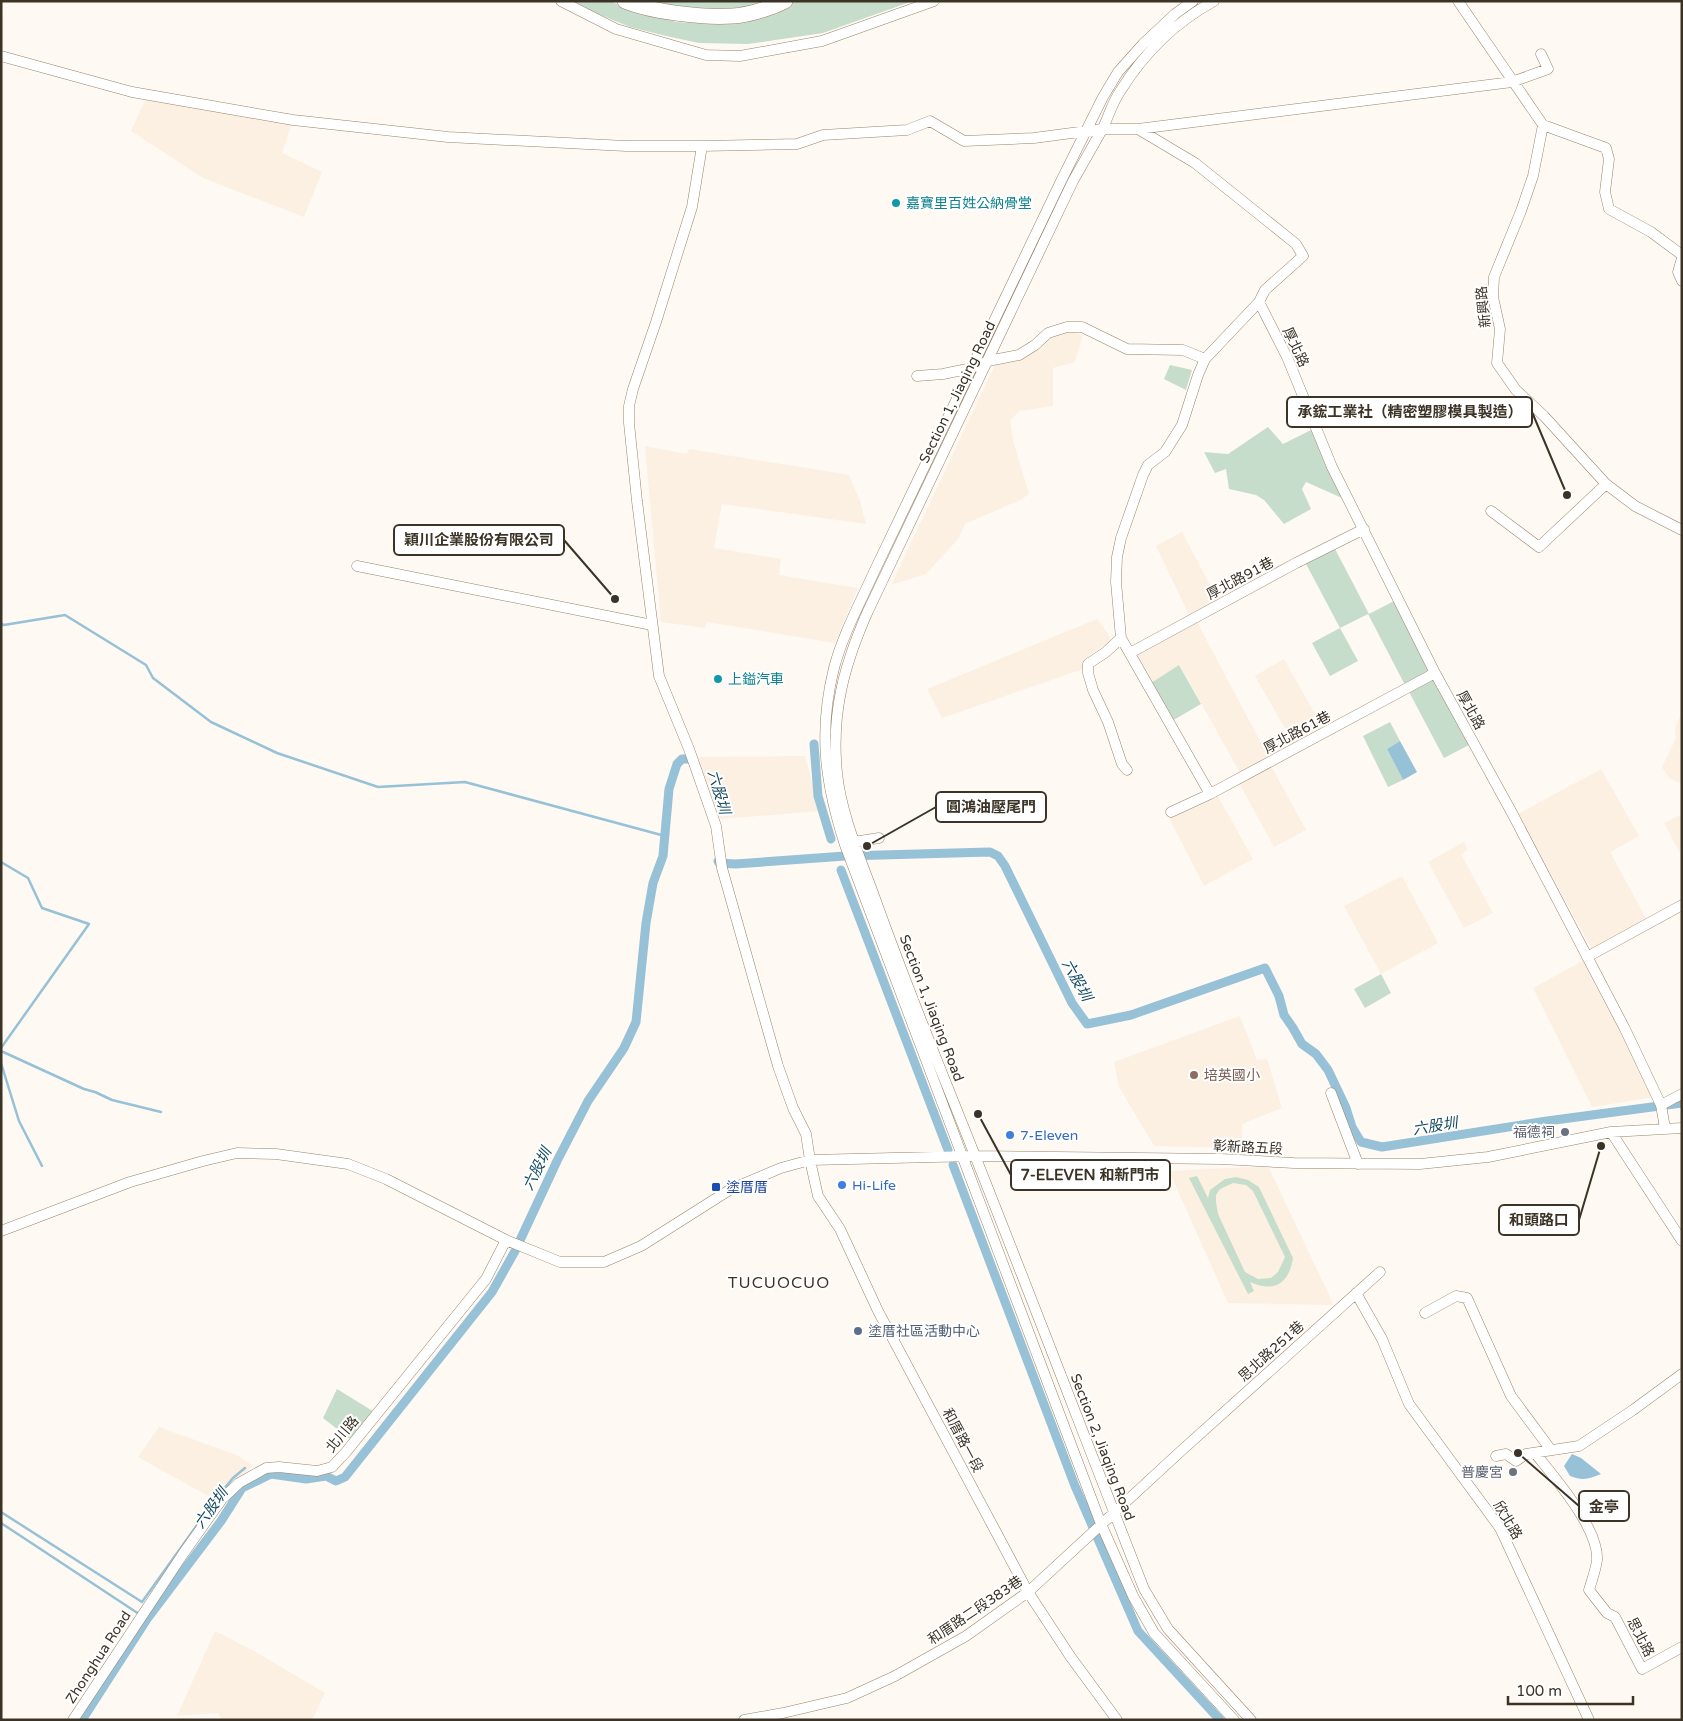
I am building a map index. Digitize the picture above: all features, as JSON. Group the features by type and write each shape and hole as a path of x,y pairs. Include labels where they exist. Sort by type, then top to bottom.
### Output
{"highway":[{"path":"625,1 635,5 680,14 734,16 777,5 785,1"}],"street":[{"path":"561,1 616,29 706,55 740,56 822,41 934,1"},
{"name":"Section 1, Jiaqing Road","path":"850,844 836,817 828,782 825,749 826,707 834,666 845,636 1086,131 1118,72 1168,20 1193,1"},
{"name":"Section 1, Jiaqing Road","path":"850,844 837,775 835,731 841,689 848,661 868,611 1073,181 1102,129 1120,91 1146,56 1167,34 1197,10 1214,1"},
{"path":"1458,1 1542,125 1606,148 1609,159 1605,192 1609,209 1651,232 1682,257 1678,272 1682,281"},
{"path":"1,56 132,92 293,120 405,133 491,140 626,146 702,146 797,144 822,135 907,130 930,121 964,141 1034,138 1102,129 1138,130 1512,82 1548,69 1541,54"},
{"name":"新興路","path":"1542,125 1533,176 1494,277 1493,297 1500,329 1497,363 1516,390 1544,416 1606,484 1636,506 1682,530"},
{"path":"1138,130 1195,163 1296,244 1303,256 1265,290 1259,302 1205,359 1182,425 1165,452 1148,465 1143,475 1121,538 1117,557 1116,582 1121,638 1210,794"},
{"name":"和厝路一段","path":"702,146 692,206 629,406 637,501 658,676 701,780 716,826 722,868 778,1066 793,1108 806,1134 818,1196 840,1229 878,1311 1028,1592 1070,1656 1117,1720"},
{"name":"厚北路","path":"1259,302 1287,357 1332,466 1435,673 1512,813 1625,1029 1662,1105 1665,1128"},
{"path":"917,376 943,374 972,368 988,361 1019,355 1035,345 1048,333 1067,327 1082,327 1127,348 1183,350 1205,359"},
{"path":"1491,511 1539,547 1606,484"},
{"name":"厚北路91巷","path":"1130,653 1296,563 1364,529"},
{"path":"357,566 652,625"},
{"path":"1121,638 1106,652 1088,664 1088,673 1093,690 1108,722 1122,764 1127,770"},
{"name":"厚北路61巷","path":"1172,812 1210,794 1435,673"},
{"path":"860,871 850,844 879,838"},
{"name":"Section 1, Jiaqing Road","path":"860,871 976,1156"},
{"name":"Section 1, Jiaqing Road","path":"860,871 963,1156"},
{"path":"1587,957 1682,905"},
{"path":"1331,1092 1358,1164"},
{"path":"1662,1105 1682,1094"},
{"name":"彰新路五段","path":"1,1231 130,1182 203,1161 237,1153 276,1154 348,1164 386,1179 506,1240 560,1262 604,1262 641,1246 747,1182 781,1168 810,1160 976,1156 1420,1164 1488,1156 1611,1132 1682,1128"},
{"path":"1611,1132 1682,1241"},
{"name":"Section 2, Jiaqing Road","path":"963,1156 1096,1529 1154,1633 1234,1720"},
{"name":"Section 2, Jiaqing Road","path":"976,1156 1144,1589 1168,1629 1251,1720"},
{"name":"北川路","path":"145,1608 222,1500 239,1483 266,1468 279,1467 317,1471 332,1467 486,1278 506,1240"},
{"name":"思北路251巷","path":"1181,1451 1380,1272"},
{"name":"欣北路","path":"1356,1293 1382,1339 1409,1404 1500,1528 1589,1720"},
{"path":"1425,1312 1456,1296 1468,1298 1511,1396 1551,1450"},
{"path":"1496,1456 1506,1454 1516,1461 1526,1454 1579,1446 1682,1374"},
{"name":"和厝路二段383巷","path":"744,1720 783,1714 847,1698 895,1676 966,1636 1028,1592 1181,1451"},
{"name":"思北路","path":"1535,1453 1559,1483 1588,1526 1595,1544 1597,1560 1589,1590 1607,1613 1615,1617 1642,1670 1682,1647"},
{"name":"Zhonghua Road","path":"73,1720 145,1608"}],"shaded area":[{"path":"148,94 292,123 282,153 322,172 304,217 203,178 131,131"},
{"path":"1068,331 1083,335 1075,362 1053,368 1053,406 1020,411 1010,420 1013,440 1029,494 1020,500 965,524 959,538 926,574 891,585 996,363 1016,360 1055,335"},
{"path":"645,446 687,454 689,449 849,475 860,501 866,524 722,504 714,548 781,559 779,575 858,588 835,643 707,622 705,628 661,622"},
{"path":"1182,532 1218,600 1189,615 1156,546"},
{"path":"1097,619 1111,638 1110,642 1087,657 1086,668 942,718 927,689"},
{"path":"1196,620 1269,758 1240,773 1180,665 1151,683 1135,652"},
{"path":"1284,659 1323,728 1294,744 1255,676"},
{"path":"1680,716 1682,718 1682,784 1669,778 1662,767 1676,738 1675,729"},
{"path":"805,756 820,811 720,819 698,757"},
{"path":"1270,764 1306,830 1274,847 1238,781"},
{"path":"1601,769 1639,836 1610,852 1647,920 1592,949 1518,814"},
{"path":"1216,793 1253,859 1204,886 1169,818"},
{"path":"1682,814 1682,857 1664,823"},
{"path":"1464,842 1468,850 1461,854 1493,913 1464,928 1428,862"},
{"path":"1402,876 1438,943 1381,974 1344,906"},
{"path":"1586,959 1661,1096 1592,1107 1533,988"},
{"name":"培英國小","path":"1240,1016 1257,1060 1267,1059 1282,1108 1242,1124 1242,1148 1154,1146 1119,1087 1114,1062"},
{"path":"1268,1166 1333,1305 1228,1303 1169,1171"},
{"path":"159,1427 239,1456 253,1466 231,1485 219,1502 138,1457"},
{"path":"215,1631 254,1651 325,1693 312,1720 220,1720 221,1718 218,1713 177,1716"}],"green space":[{"path":"572,1 609,1 652,16 677,22 716,24 677,9 647,1 913,1 823,33 748,44 699,43 666,36 630,27 581,7"},
{"path":"1170,365 1192,370 1186,390 1164,379"},
{"path":"1268,427 1283,444 1313,429 1351,502 1306,482 1302,489 1311,509 1284,524 1264,500 1256,495 1229,489 1226,469 1215,473 1204,452 1228,454"},
{"path":"1334,547 1369,614 1398,599 1430,670 1405,685 1368,614 1340,628 1305,562"},
{"path":"1340,628 1358,661 1330,676 1312,643"},
{"path":"1179,665 1201,704 1172,721 1151,683"},
{"path":"1432,677 1473,743 1444,758 1408,690"},
{"path":"1390,722 1400,741 1387,749 1403,780 1388,787 1363,736"},
{"path":"1381,974 1391,993 1365,1008 1354,989"},
{"path":"1197,1176 1208,1198 1210,1190 1225,1179 1236,1177 1248,1180 1259,1187 1293,1258 1291,1267 1284,1280 1279,1284 1266,1287 1250,1282 1254,1291 1248,1294 1189,1178","holes":["1233,1183 1246,1185 1253,1191 1285,1257 1278,1272 1271,1278 1258,1279 1245,1272 1218,1214 1216,1195 1220,1189"]},
{"path":"337,1389 376,1413 354,1442 323,1418"}],"water":[{"path":"1400,741 1417,772 1403,780 1387,749"},
{"path":"1572,1454 1581,1458 1601,1474 1586,1479 1570,1476 1564,1466"}],"waterway":[{"path":"1,624 65,615 146,665 153,678 211,722 277,753 378,787 465,782 665,836"},
{"path":"814,744 818,796 831,839"},
{"name":"六股圳","path":"82,1720 147,1619 221,1521 242,1488 271,1474 306,1479 326,1476 336,1481 345,1477 492,1292 515,1251 557,1161 588,1101 624,1048 636,1022 646,923 653,883 663,856 669,789 677,764 682,759 690,759 695,764"},
{"name":"六股圳","path":"718,861 719,863 735,864 845,856 990,852 998,856 1005,866 1072,1003 1087,1024 1131,1015 1265,968 1279,996 1284,1015 1302,1044 1316,1054 1328,1070 1346,1108 1352,1127 1361,1142 1382,1147 1547,1121 1682,1103"},
{"path":"1,862 28,878 42,908 89,924 1,1048"},
{"path":"841,870 948,1150"},
{"path":"1,1051 112,1100 161,1112"},
{"path":"1,1063 19,1121 42,1166"},
{"path":"953,1165 1075,1486 1138,1631 1220,1720"},
{"path":"218,1496 233,1478 245,1468"},
{"path":"1,1512 142,1602 215,1500"},
{"path":"1,1523 139,1614"}],"place":[{"name":"嘉寶里百姓公納骨堂","path":"896,203"},
{"name":"承鋐工業社（精密塑膠模具製造）","path":"1567,495"},
{"name":"穎川企業股份有限公司","path":"615,599"},
{"name":"上鎰汽車","path":"718,679"},
{"name":"圓鴻油壓尾門","path":"867,846"},
{"name":"培英國小","path":"1194,1075"},
{"name":"7-ELEVEN 和新門市","path":"978,1114"},
{"name":"福德祠","path":"1565,1132"},
{"name":"7-Eleven","path":"1010,1135"},
{"name":"和頭路口","path":"1601,1146"},
{"name":"Hi-Life","path":"842,1185"},
{"name":"塗厝厝","path":"716,1187"},
{"name":"塗厝社區活動中心","path":"858,1331"},
{"name":"金亭","path":"1518,1453"},
{"name":"普慶宮","path":"1513,1472"}],"district":[{"name":"TUCUOCUO","path":"779,1282"}]}
